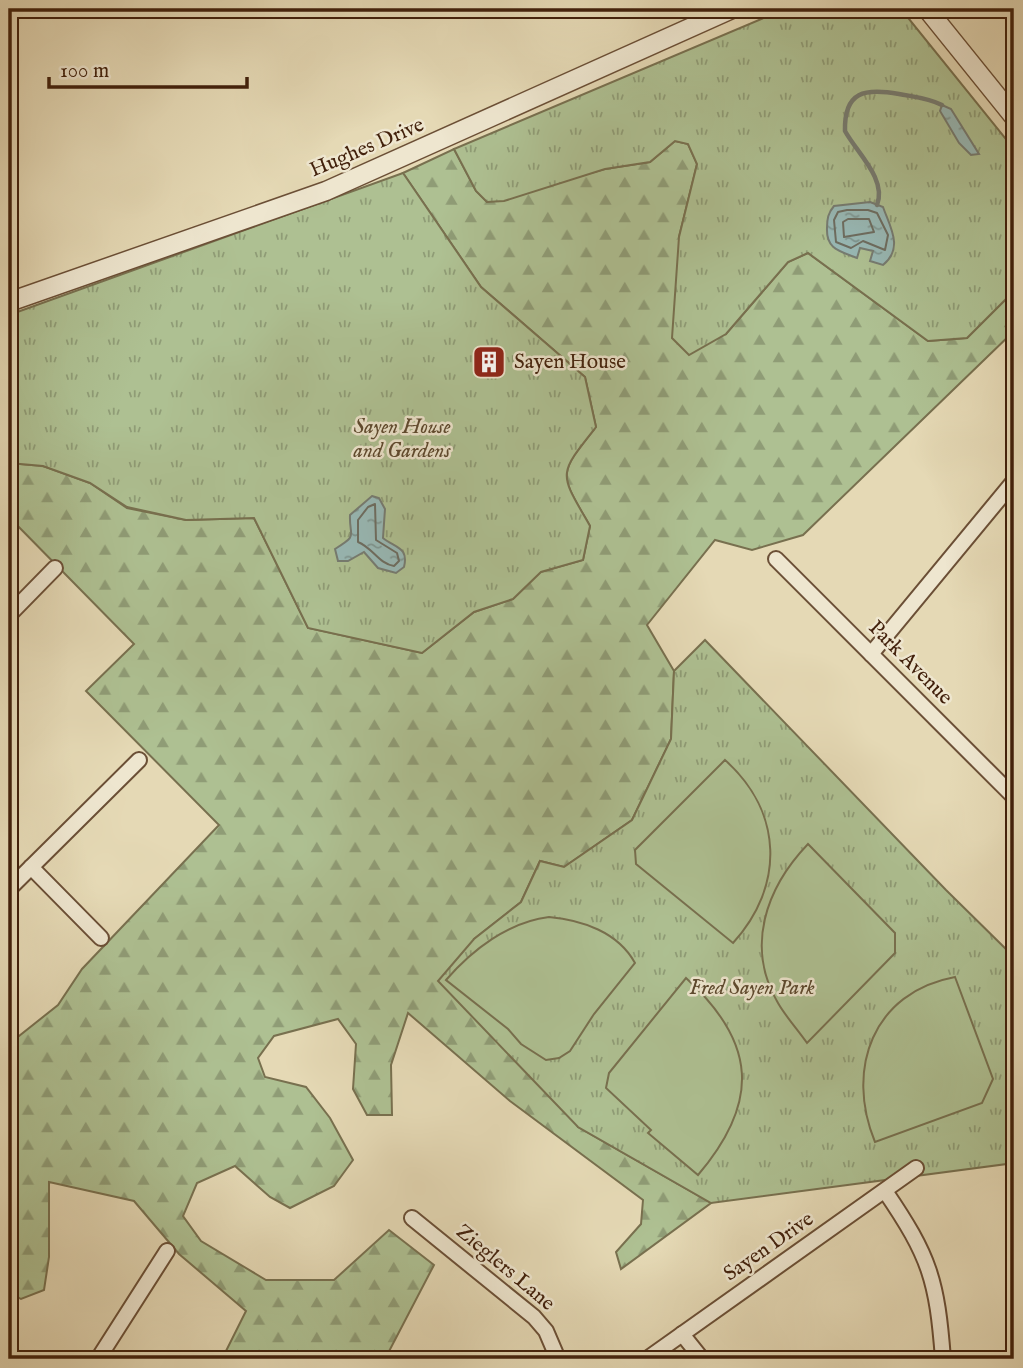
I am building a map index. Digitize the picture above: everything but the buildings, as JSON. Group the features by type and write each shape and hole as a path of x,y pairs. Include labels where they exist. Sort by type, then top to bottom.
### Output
{"street":[{"name":"Hughes Drive","path":"9,302 326,191 732,9"},
{"path":"927,9 1014,117"},
{"path":"871,654 1011,491"},
{"name":"Park Avenue","path":"776,559 1014,797"},
{"path":"9,615 55,568"},
{"path":"9,889 139,760"},
{"path":"31,867 101,938"},
{"name":"Sayen Drive","path":"647,1359 916,1168"},
{"path":"885,1191 912,1230 934,1280 943,1359"},
{"name":"Zieglers Lane","path":"412,1218 534,1317 546,1331 558,1359"},
{"path":"98,1359 167,1251"},
{"path":"682,1334 702,1359"}],"green space":[{"path":"785,9 901,9 1014,149 1014,291 967,338 928,341 808,253 788,262 726,334 689,355 672,338 679,237 697,164 688,144 675,141 650,162 605,169 504,201 487,202 476,191 454,149"},
{"path":"675,141 688,144 697,164 679,237 726,334 788,262 808,253 928,341 967,338 1014,291 1014,331 803,535 752,550 715,540 647,625 674,671 671,739 632,820 564,867 540,861 521,902 474,939 578,1127 711,1203 621,1269 616,1252 641,1224 643,1200 510,1101 408,1013 391,1065 392,1115 367,1115 353,1089 356,1044 338,1019 274,1036 258,1058 265,1077 306,1087 330,1118 353,1160 334,1186 290,1208 270,1197 235,1166 197,1183 183,1216 201,1241 266,1280 334,1280 389,1230 434,1265 385,1359 222,1359 246,1311 179,1254 134,1201 49,1182 49,1257 44,1290 21,1299 9,1292 9,1044 58,1005 82,969 219,825 86,691 134,644 9,517 9,463 43,466 90,483 127,508 186,520 254,518 308,628 422,653 474,612 513,599 540,572 583,560 590,526 572,495 567,475 574,456 596,427 585,377 481,287 403,173 454,149 476,191 487,202 605,169 650,162"},
{"name":"Sayen House and Gardens","path":"403,173 481,287 585,377 596,427 574,456 567,475 572,495 590,526 583,560 541,572 513,599 474,612 422,653 308,628 254,518 186,520 127,507 90,483 43,466 9,463 9,315"},
{"name":"Fred Sayen Park","path":"705,640 1014,957 1014,1163 711,1203 578,1127 438,981 474,939 521,902 540,861 564,867 632,820 671,739 674,671"},
{"path":"725,760 744,780 758,803 767,826 770,850 769,874 762,898 750,921 733,943 636,864 635,850"},
{"path":"808,844 895,933 895,953 807,1043 781,1008 768,982 762,940 771,899 793,861"},
{"path":"549,917 574,921 598,930 619,943 635,963 594,1014 570,1051 559,1058 546,1060 521,1044 508,1029 446,980 479,948 505,931"},
{"path":"955,977 993,1079 982,1103 875,1142 866,1115 863,1088 866,1062 873,1038 886,1017 904,999 927,985"},
{"path":"686,978 727,1026 737,1050 742,1074 740,1098 732,1123 698,1175 648,1133 651,1130 606,1088 609,1073"}],"water":[{"path":"942,105 951,109 979,154 971,155 959,143 940,111"},
{"path":"870,202 883,207 894,237 893,252 883,265 870,261 873,251 860,248 857,258 839,251 831,245 827,235 828,216 834,206"},
{"path":"372,496 379,498 385,509 383,538 405,555 404,567 396,573 378,568 364,552 348,561 338,561 335,549 351,535 350,515"}],"waterway":[{"path":"877,205 879,195 874,176 845,131 848,108 853,100 867,93 887,92 942,105"}],"place":[{"name":"Sayen House","path":"489,362"}]}
